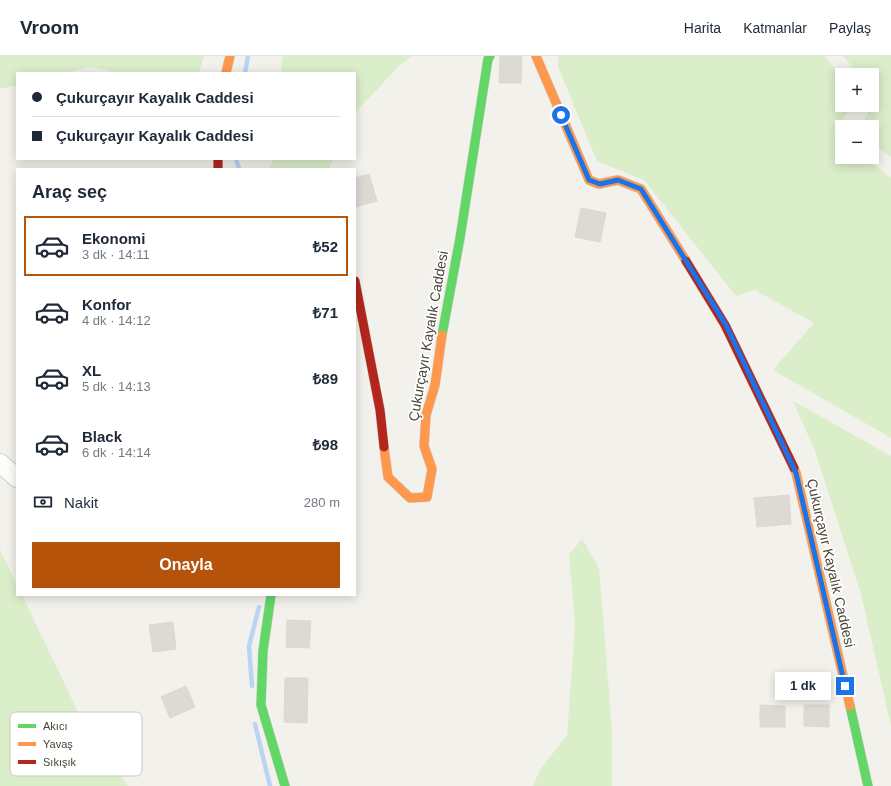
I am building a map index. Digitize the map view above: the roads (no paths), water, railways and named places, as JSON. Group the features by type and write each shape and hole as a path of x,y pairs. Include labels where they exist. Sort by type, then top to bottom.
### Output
{"street":[{"path":"226,72 230,56"},
{"name":"Çukurçayır Kayalık Caddesi","path":"356,286 380,410 388,477 410,498 427,497 432,469 424,446 426,415 435,385 444,319 460,238 490,56"},
{"name":"Çukurçayır Kayalık Caddesi","path":"536,56 589,180 600,184 618,180 641,189 726,325 796,473 868,786"},
{"path":"0,463 16,477"},
{"path":"270,596 263,651 261,705 285,786"}],"waterway":[{"path":"245,72 248,56"},
{"path":"236,160 239,168"},
{"path":"252,686 249,646 259,607"},
{"path":"255,724 270,786"}]}
